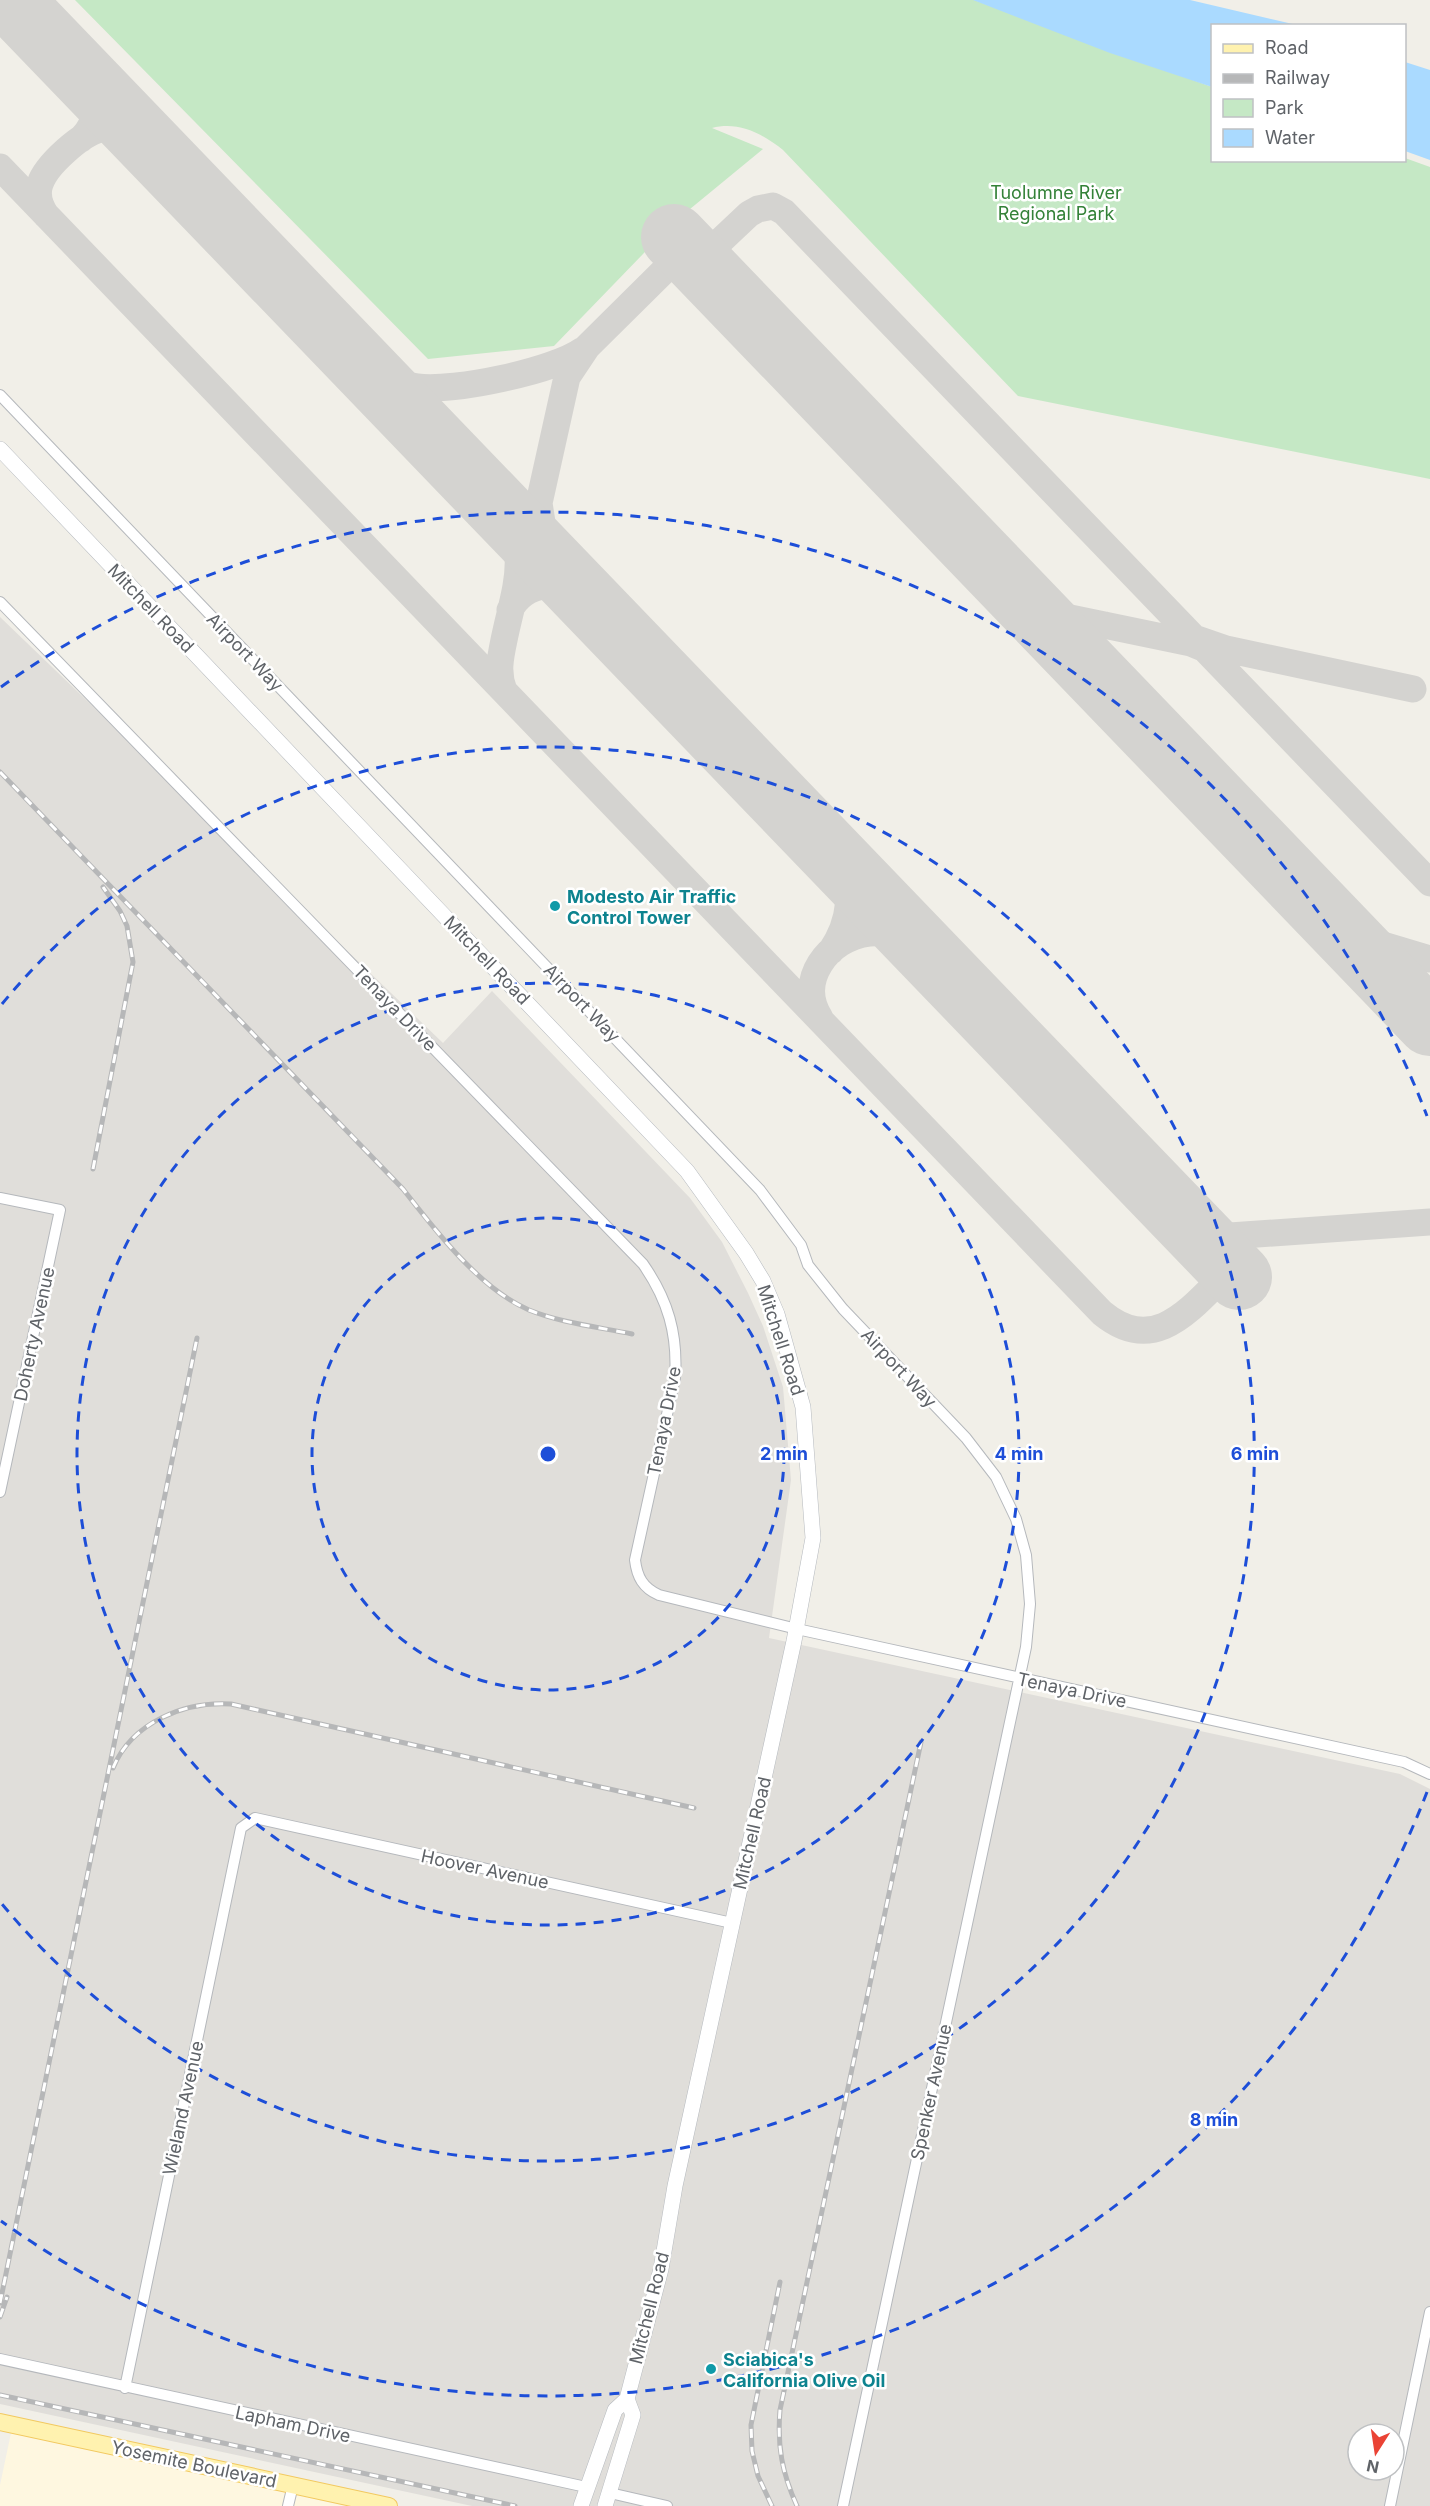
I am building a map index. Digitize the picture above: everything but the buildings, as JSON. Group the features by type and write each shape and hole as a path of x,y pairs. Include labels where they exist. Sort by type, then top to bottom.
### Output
{"main road":[{"name":"Mitchell Road","path":"0,449 687,1171 732,1231 763,1281 777,1314 803,1407 813,1538 797,1629 675,2186 661,2269 627,2399 615,2410 581,2506"},
{"name":"Mitchell Road","path":"607,2499 633,2415 627,2399"},
{"name":"Yosemite Boulevard","path":"0,2424 389,2506"}],"street":[{"name":"Airport Way","path":"0,395 760,1190 801,1245 808,1265 843,1310 975,1447 1006,1496 1026,1555 1030,1605 1019,1679"},
{"name":"Tenaya Drive","path":"0,602 643,1264 656,1282 668,1308 676,1359 675,1378 636,1552 639,1578 650,1591 797,1629 1404,1762 1430,1774"},
{"name":"Doherty Avenue","path":"0,1198 60,1210 0,1492"},
{"name":"Spenker Avenue","path":"843,2506 1019,1679"},
{"name":"Hoover Avenue","path":"241,1828 255,1818 732,1923"},
{"name":"Wieland Avenue","path":"125,2388 241,1828"},
{"path":"1390,2506 1430,2312"},
{"name":"Lapham Drive","path":"0,2359 586,2487"},
{"path":"288,2506 293,2485"},
{"path":"607,2499 667,2506"}],"shaded area":[{"path":"0,617 443,1043 492,991 690,1198 722,1242 748,1293 763,1326 783,1387 791,1480 769,1638 1400,1774 1430,1789 1430,2506 472,2506 0,2404"},
{"path":"11,2433 360,2506 0,2506 0,2485"}],"green space":[{"name":"Tuolumne River Regional Park","path":"75,0 974,0 1211,87 1211,162 1406,162 1406,158 1430,167 1430,479 1018,396 783,150 759,134 732,126 712,128 763,149 673,223 554,346 428,359"}],"water":[{"path":"973,0 1190,0 1293,24 1211,24 1211,87 1110,53"},
{"path":"1406,62 1430,70 1430,160 1406,151"}],"taxiway":[{"path":"81,139 91,126 96,111 95,96 88,80"},
{"path":"46,215 39,200 40,184 49,168 75,143 93,132 107,128 125,130 146,141"},
{"path":"0,167 1102,1313 1122,1326 1140,1330 1157,1328 1188,1311 1231,1269"},
{"path":"698,262 749,214 758,209 773,206 784,212 1430,883"},
{"path":"562,574 545,542 539,503 567,377 587,347 686,249"},
{"path":"358,362 393,381 409,386 434,388 478,383 527,372 569,358 583,350"},
{"path":"498,507 509,523 518,555 516,588 500,660 500,678 504,691"},
{"path":"510,610 524,594 544,586 565,586 584,596"},
{"path":"1021,598 1051,614 1191,643 1203,648"},
{"path":"1087,666 1080,652 1081,639 1090,629 1105,625"},
{"path":"1197,639 1226,649 1413,689"},
{"path":"831,951 843,929 848,904 846,880 835,857"},
{"path":"1337,926 1356,937 1430,959"},
{"path":"820,1018 814,1004 812,990 814,976 820,963 841,943 869,933 883,933 897,936 922,948"},
{"path":"1201,1238 1430,1222"}],"runway":[{"path":"10,0 1239,1277"},
{"path":"674,237 1430,1023"}],"railway":[{"path":"0,772 403,1189 444,1240 476,1273 493,1288 529,1310 567,1321 632,1334"},
{"path":"93,1169 133,962 127,926 120,911 103,887"},
{"path":"0,2303 197,1338"},
{"path":"113,1768 133,1738 162,1718 196,1706 231,1704 694,1808"},
{"path":"797,2506 782,2459 779,2436 780,2410 921,1742"},
{"path":"772,2506 758,2476 752,2451 751,2425 780,2282"},
{"path":"0,2317 7,2297"},
{"path":"0,2395 515,2506"}],"place":[{"name":"Modesto Air Traffic Control Tower","path":"555,906"},
{"name":"Sciabica's California Olive Oil","path":"711,2369"}]}
